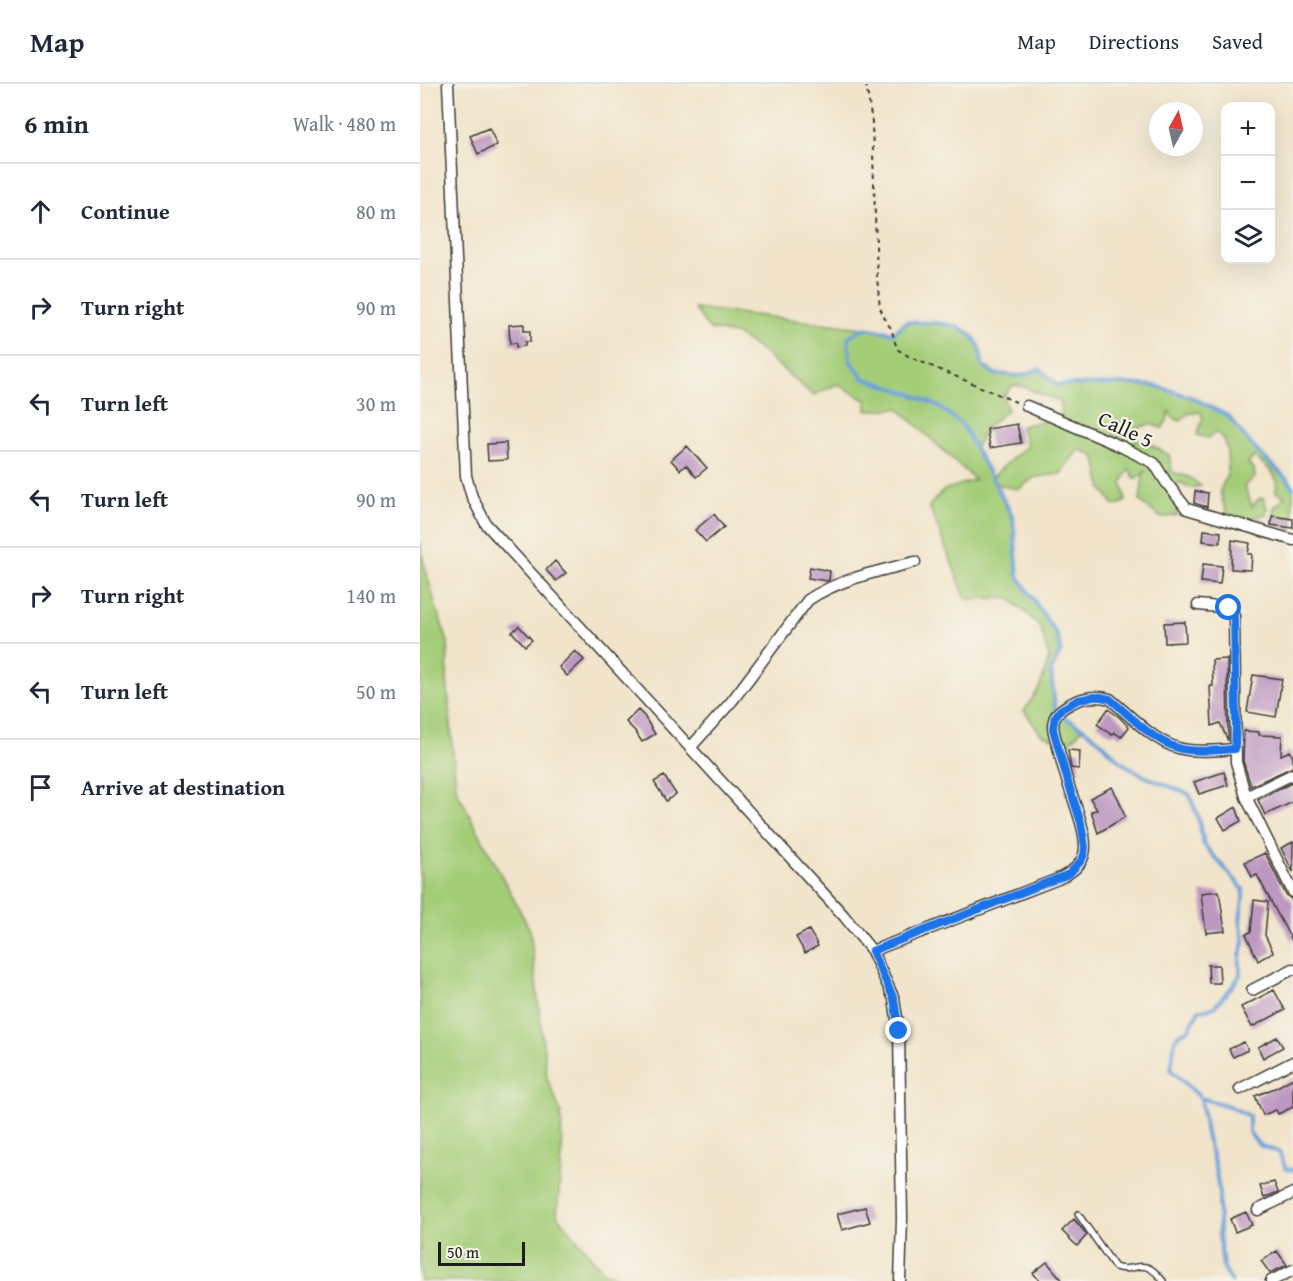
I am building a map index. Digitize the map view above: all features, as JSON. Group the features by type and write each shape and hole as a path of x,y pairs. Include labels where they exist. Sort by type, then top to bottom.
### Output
{"street":[{"path":"448,84 466,476 472,497 486,524 844,916 872,951 894,999 899,1031 902,1219 900,1281"},
{"name":"Calle 5","path":"1027,406 1120,446 1154,464 1187,509 1293,540"},
{"path":"690,748 732,701 808,600 818,593 863,575 915,562"},
{"path":"1198,606 1229,608 1234,616 1236,762 1246,797 1288,870 1293,892"},
{"path":"872,951 1058,879 1069,874 1081,861 1085,847 1081,823 1053,729 1055,717 1060,710 1070,704 1085,698 1110,699 1170,746 1207,751 1235,749"},
{"path":"1246,797 1293,774"},
{"path":"1252,990 1293,969"},
{"path":"1240,1089 1293,1062"},
{"path":"1258,1210 1293,1194"},
{"path":"1271,1281 1293,1270"}],"lane":[{"path":"1078,1214 1115,1267 1120,1269 1143,1266 1150,1268 1163,1281"}],"path":[{"path":"866,84 872,122 880,308 891,328 897,349 910,357 1027,406"}],"green space":[{"path":"694,308 894,333 906,322 947,324 973,337 980,348 982,365 995,374 1021,376 1040,369 1057,385 1156,386 1191,397 1228,416 1254,448 1290,482 1293,488 1293,532 1287,527 1289,519 1276,517 1273,509 1285,497 1276,492 1277,481 1272,472 1254,456 1248,464 1254,469 1255,478 1244,486 1252,507 1258,499 1264,498 1267,508 1266,515 1255,516 1255,519 1264,520 1266,525 1261,527 1230,519 1220,491 1228,472 1225,441 1217,432 1208,438 1197,435 1203,418 1200,412 1187,414 1181,421 1173,418 1169,411 1167,421 1162,428 1150,424 1134,429 1135,440 1148,443 1169,455 1172,472 1189,477 1201,486 1191,488 1179,482 1172,489 1178,515 1161,518 1140,501 1143,474 1146,471 1135,479 1129,469 1122,482 1126,501 1115,506 1101,487 1094,456 1079,449 1060,474 1035,477 1019,489 1002,486 992,480 1013,517 1018,576 1057,635 1061,651 1051,670 1055,708 1062,716 1083,728 1067,745 1041,734 1024,711 1040,687 1049,657 1040,626 1009,598 966,599 929,506 944,490 975,480 898,408 867,411 867,401 838,384 813,395 764,353 738,335 709,329","holes":["1013,385 1061,402 1060,421 1044,421 1021,426 1027,446 991,479 976,447 987,427 1008,409 1003,397"]},
{"path":"420,541 435,604 448,642 447,679 456,789 530,930 547,1078 561,1113 562,1154 557,1215 604,1272 627,1281 420,1281"}],"building":[{"path":"489,128 497,145 478,154 470,136"},
{"path":"524,324 524,331 530,331 530,342 525,342 525,346 516,347 516,343 510,344 509,325"},
{"path":"1017,424 1021,443 990,448 987,429"},
{"path":"506,443 507,460 488,461 487,444"},
{"path":"687,446 707,468 696,477 686,465 680,470 671,460"},
{"path":"1195,491 1208,493 1207,507 1194,503"},
{"path":"714,514 724,527 706,542 695,530"},
{"path":"1272,516 1293,519 1293,528 1271,525"},
{"path":"1204,530 1221,532 1220,543 1203,541"},
{"path":"1232,540 1250,543 1248,554 1252,554 1251,570 1231,569"},
{"path":"555,561 566,573 556,581 546,570"},
{"path":"1203,564 1222,566 1220,584 1201,582"},
{"path":"810,567 830,571 829,580 808,578"},
{"path":"1185,622 1186,642 1165,643 1164,623"},
{"path":"519,626 532,640 525,646 512,632"},
{"path":"575,651 584,660 567,676 559,667"},
{"path":"1227,659 1228,741 1220,723 1212,726 1210,686 1213,686 1212,660"},
{"path":"1253,675 1282,679 1276,717 1247,712"},
{"path":"1108,709 1129,727 1121,737 1114,732 1112,735 1097,724"},
{"path":"638,710 655,734 642,742 626,722"},
{"path":"1244,731 1259,732 1259,735 1282,736 1281,755 1290,751 1293,767 1251,786 1243,761"},
{"path":"1068,750 1080,751 1079,769 1071,768"},
{"path":"1224,772 1228,785 1199,794 1194,782"},
{"path":"664,776 676,794 666,801 654,782"},
{"path":"1293,782 1293,802 1265,815 1258,800"},
{"path":"1112,787 1125,817 1098,833 1091,811 1097,810 1090,798"},
{"path":"1236,807 1241,821 1225,830 1218,818"},
{"path":"1293,842 1293,872 1281,848"},
{"path":"1265,853 1286,895 1293,903 1293,943 1257,875 1252,877 1245,862"},
{"path":"1219,891 1225,931 1206,933 1201,893"},
{"path":"1254,900 1268,902 1265,935 1273,952 1258,961 1246,934 1251,932"},
{"path":"809,930 818,946 805,953 796,937"},
{"path":"1208,965 1219,965 1220,983 1209,983"},
{"path":"1274,990 1285,1010 1252,1027 1241,1007"},
{"path":"1277,1037 1283,1047 1263,1058 1258,1047"},
{"path":"1244,1042 1248,1050 1233,1057 1229,1049"},
{"path":"1293,1078 1293,1107 1278,1114 1276,1110 1263,1115 1255,1096"},
{"path":"1274,1182 1278,1192 1264,1198 1260,1186"},
{"path":"865,1207 870,1222 842,1230 837,1214"},
{"path":"1246,1212 1252,1225 1235,1232 1230,1219"},
{"path":"1074,1219 1087,1235 1077,1246 1062,1231"},
{"path":"1277,1251 1287,1265 1270,1273 1261,1261"},
{"path":"1047,1262 1063,1281 1040,1281 1033,1273"}],"waterway":[{"path":"1055,708 1051,670 1061,651 1057,635 1018,576 1013,517 962,424 938,406 863,378 850,360 848,337 864,328 894,333 906,322 947,324 973,337 980,348 982,365 995,374 1021,376 1040,369 1057,385 1156,386 1191,397 1228,416 1254,448 1290,482 1293,488"},
{"path":"1062,716 1101,742 1121,762 1144,776 1189,794 1198,817 1204,845 1243,889 1240,920 1244,942 1240,956 1240,975 1213,1008 1199,1010 1189,1029 1178,1035 1175,1040 1171,1070 1201,1098 1206,1134 1219,1190 1219,1236 1223,1266 1231,1281"},
{"path":"1201,1098 1229,1106 1249,1116 1249,1132 1259,1145 1279,1152 1286,1169 1293,1170"}],"route":[{"path":"899,1031 894,999 872,951 1058,879 1069,874 1081,861 1085,847 1081,823 1053,729 1055,717 1060,710 1085,698 1110,699 1164,743 1187,750 1235,749 1234,616 1229,608"}]}
